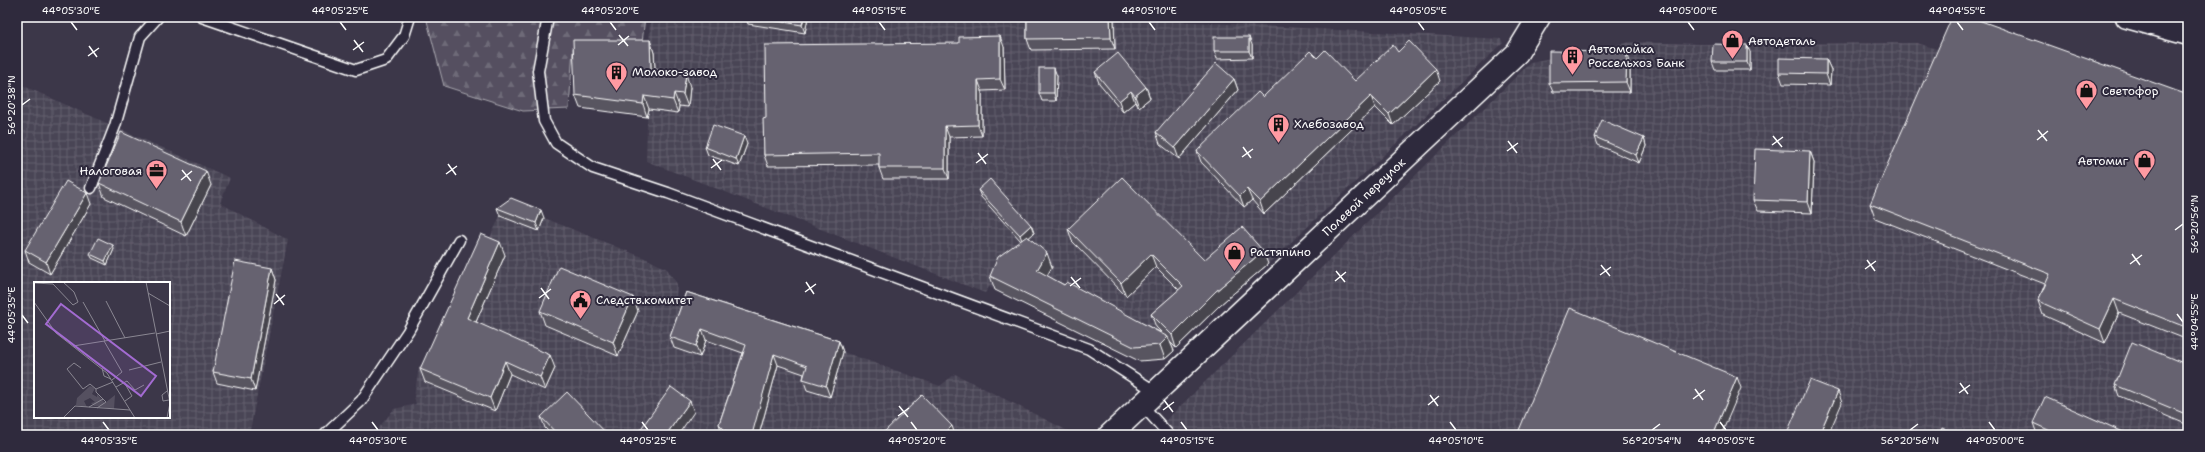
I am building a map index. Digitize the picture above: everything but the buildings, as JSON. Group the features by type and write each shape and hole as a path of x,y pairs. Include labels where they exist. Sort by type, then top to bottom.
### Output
{"street":[{"name":"Полевой переулок","path":"1110,435 1517,53 1539,17"},
{"path":"2127,17 2188,34"}],"lane":[{"path":"92,188 115,126 140,37 158,17"},
{"path":"202,17 356,70 386,60 404,36 410,17"},
{"path":"548,17 538,71 544,121 556,143 593,168 668,193 1089,350 1149,398 1168,435"},
{"path":"325,435 361,401 408,331 459,240"}],"shaded area":[{"path":"650,17 1156,20 1501,39 1503,43 1268,264 1221,304 1165,359 1139,361 989,287 985,293 646,161"},
{"path":"1631,42 1698,44 1917,43 2188,124 2188,435 1151,435 1531,62"},
{"path":"17,83 230,178 220,203 288,240 249,435 17,435"},
{"path":"514,206 647,259 667,269 677,284 676,297 690,303 843,352 940,386 955,374 1076,435 373,435 394,409 416,404 414,397 419,367 442,344 500,216"}],"green space":[{"path":"426,17 645,17 642,43 573,48 569,109 523,111 444,86"}],"place":[{"name":"Автодеталь","path":"1733,60"},
{"name":"Автомойка Россельхоз Банк","path":"1573,76"},
{"name":"Молоко-завод","path":"616,92"},
{"name":"Светофор","path":"2087,110"},
{"name":"Хлебозавод","path":"1278,144"},
{"name":"Автомиг","path":"2144,180"},
{"name":"Налоговая","path":"157,190"},
{"name":"Растяпино","path":"1234,272"},
{"name":"Следств.комитет","path":"581,320"}]}
